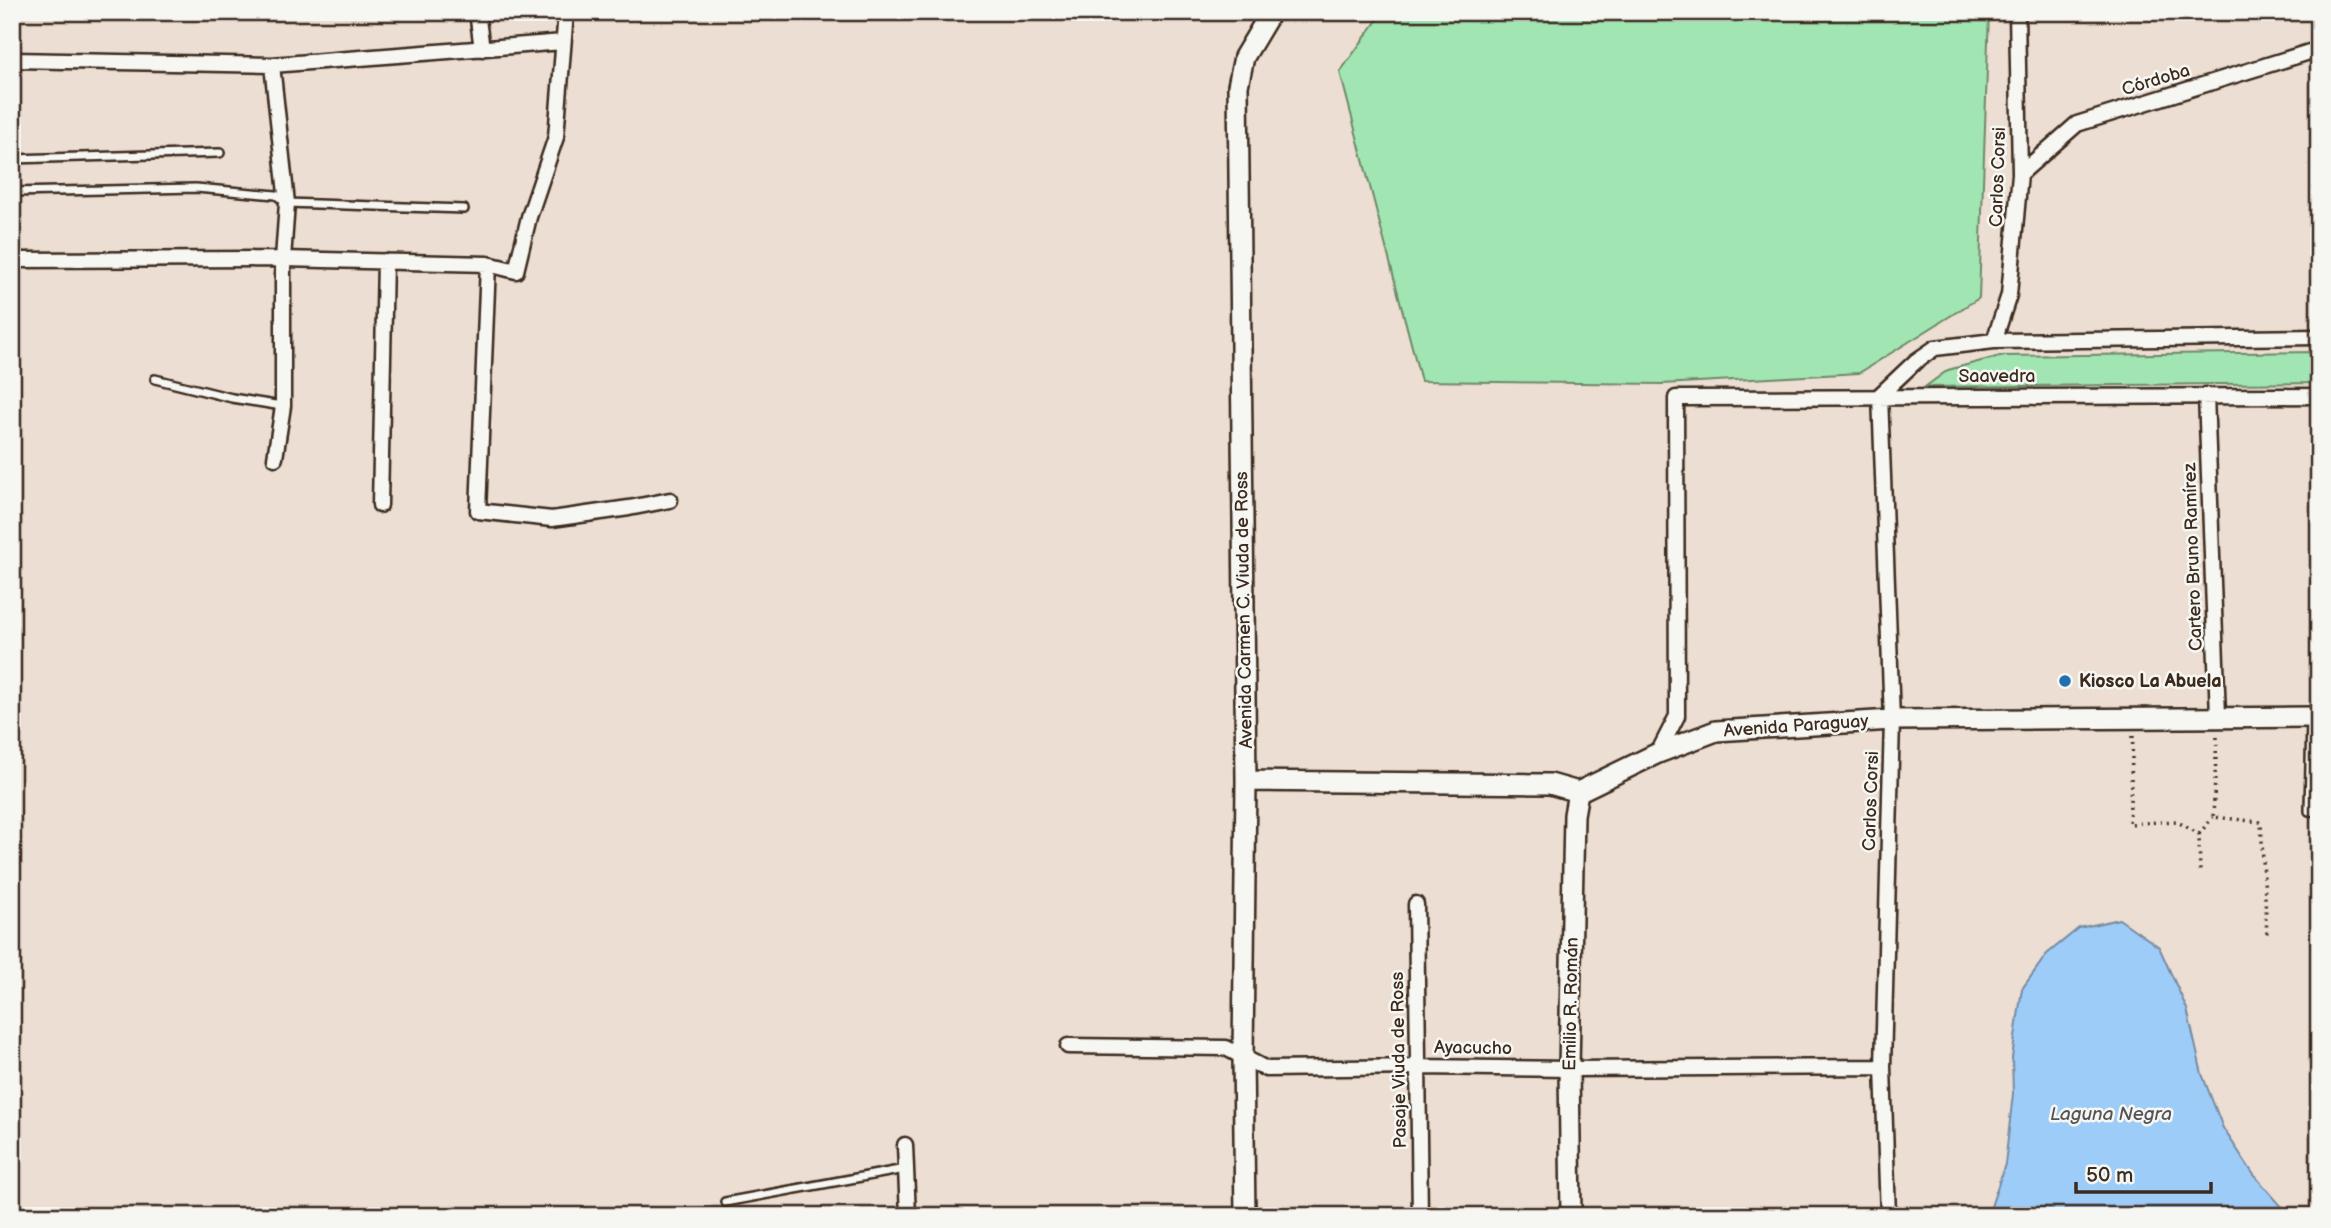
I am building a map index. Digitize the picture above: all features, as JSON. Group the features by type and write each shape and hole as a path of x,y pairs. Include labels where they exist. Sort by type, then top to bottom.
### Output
{"street":[{"path":"477,12 482,49"},
{"path":"12,260 385,261 488,264 516,271 529,217 556,137 566,12"},
{"name":"Avenida Carmen C. Viuda de Ross","path":"1245,1216 1243,1057 1246,780 1238,86 1244,57 1271,12"},
{"name":"Carlos Corsi","path":"1994,341 2009,295 2020,174 2017,12"},
{"path":"12,60 272,65 563,42"},
{"name":"Córdoba","path":"2020,174 2077,124 2319,49"},
{"path":"272,65 287,203 283,406 275,458"},
{"path":"380,505 385,261"},
{"path":"488,264 478,510 552,519 670,500"},
{"name":"Saavedra","path":"1880,396 1916,361 1935,348 1994,341 2319,337"},
{"name":"Carlos Corsi","path":"1880,396 1892,720 1883,1067 1888,1216"},
{"name":"Cartero Bruno Ramírez","path":"2206,396 2218,716"},
{"name":"Saavedra","path":"1658,753 1677,716 1676,398 2319,396"},
{"name":"Avenida Paraguay","path":"1578,792 1658,753 1716,731 1892,720 2315,717"},
{"path":"1246,780 1550,784 1578,792"},
{"name":"Emilio R. Román","path":"1571,1216 1569,1069 1574,815 1578,792"},
{"name":"Pasaje Viuda de Ross","path":"1416,904 1420,1216"},
{"name":"Ayacucho","path":"1068,1045 1226,1048 1266,1069 1883,1067"},
{"path":"905,1145 908,1216"}],"lane":[{"path":"12,159 220,153"},
{"path":"12,191 196,188 276,195 287,203 464,209"},
{"path":"155,379 232,398 283,406"},
{"path":"2315,717 2309,811 2319,812"},
{"path":"725,1202 905,1169"}],"path":[{"path":"2200,874 2199,834 2213,817 2218,716"},
{"path":"2134,717 2129,824 2176,821 2199,834"},
{"path":"2213,817 2261,822 2267,935"}],"green space":[{"path":"1383,12 1989,12 1979,298 1859,373 1662,384 1421,381 1340,72"},
{"path":"2319,352 2319,383 1925,387 1948,370 2000,356"}],"water":[{"name":"Laguna Negra","path":"2119,919 2159,947 2187,1009 2202,1074 2223,1128 2254,1175 2290,1216 1988,1216 2005,1164 2013,1094 2012,1058 2022,989 2047,954 2079,928"}],"place":[{"name":"Kiosco La Abuela","path":"2065,681"}]}
